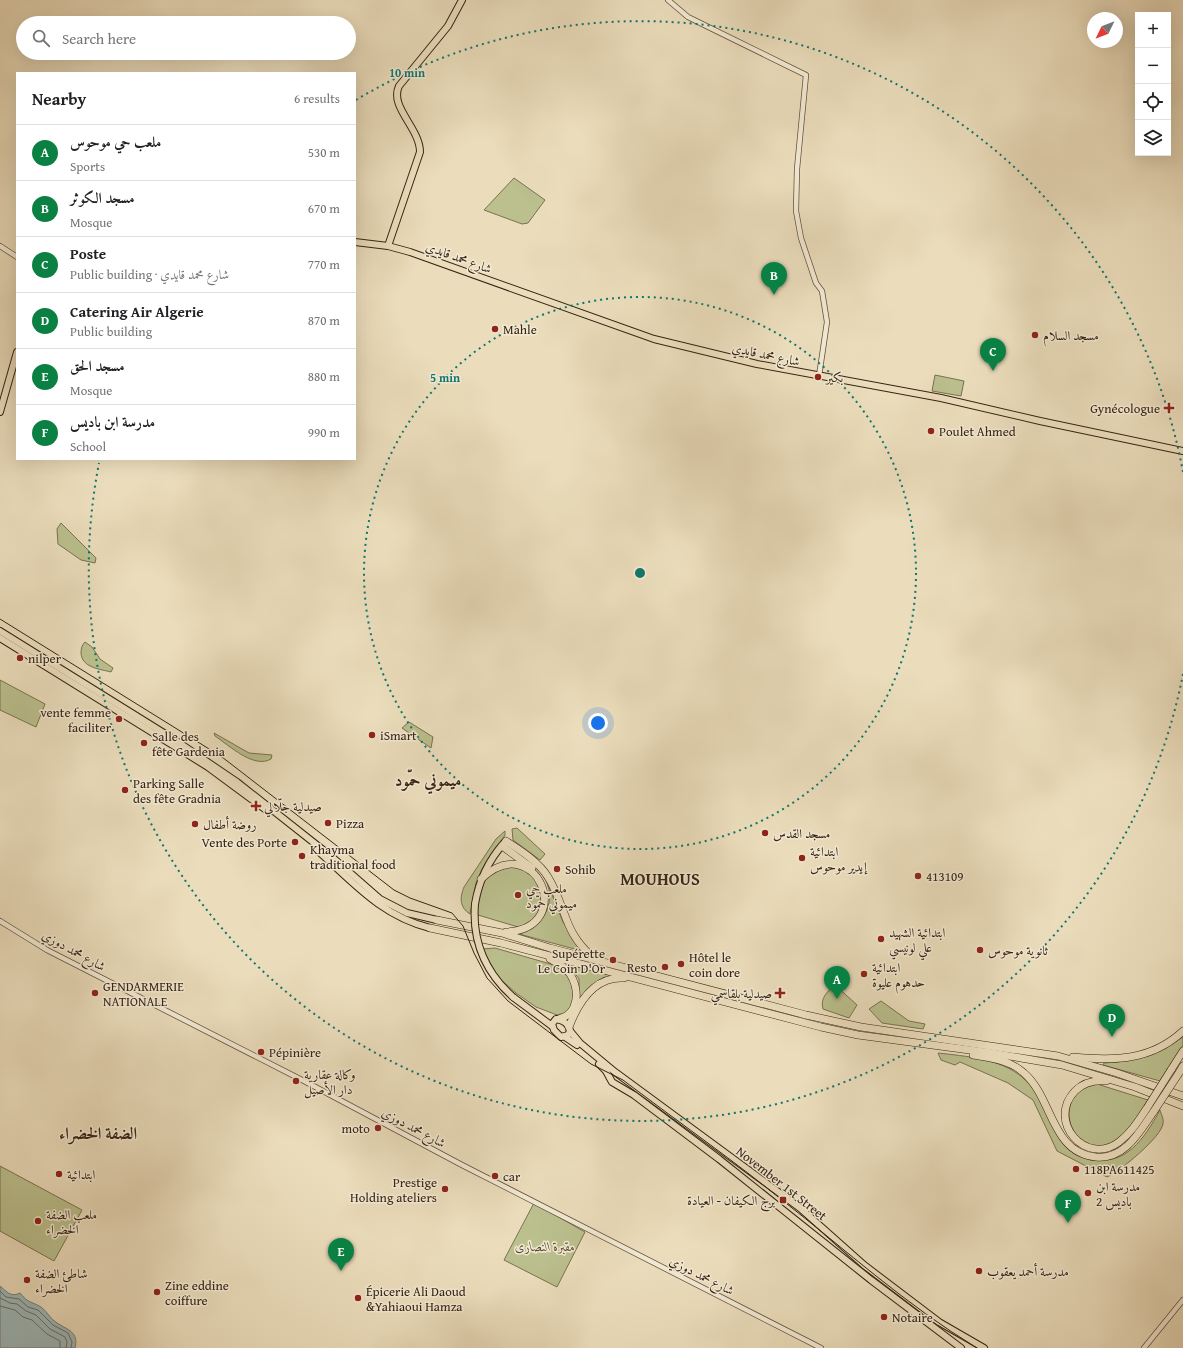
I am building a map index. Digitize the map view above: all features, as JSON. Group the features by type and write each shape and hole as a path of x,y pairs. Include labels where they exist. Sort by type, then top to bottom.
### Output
{"highway":[{"path":"502,933 523,930 540,917 545,900 541,882 532,867 504,843"},
{"path":"504,843 540,867 547,876 571,932 583,949 596,959"},
{"path":"481,878 494,868 516,864 530,870 541,882"},
{"path":"437,920 502,933 786,1011 861,1027 1058,1056 1105,1060 1132,1058 1159,1048 1183,1031"},
{"path":"430,928 647,981 806,1024 858,1035 992,1053 1062,1065 1135,1087 1183,1106"},
{"path":"541,954 570,973 574,983 576,1003 574,1009 570,1015 558,1019"},
{"path":"570,1029 572,1018 581,1002 594,988 606,980 621,978 647,981"},
{"path":"946,1048 998,1060 1013,1065 1024,1072 1039,1090 1053,1121 1067,1144 1076,1151 1088,1156 1111,1156 1124,1149 1132,1142 1183,1066"},
{"path":"1135,1087 1105,1081 1085,1083 1072,1094 1066,1104 1064,1112 1068,1129 1074,1137 1089,1148 1100,1149 1110,1147 1118,1143 1130,1132 1147,1108 1183,1051"},
{"path":"1058,1056 1117,1073 1183,1096"}],"main road":[{"path":"388,246 420,152 418,138 397,102 396,92 399,86 448,26 462,0"},
{"name":"شارع محمد قايدي","path":"356,242 388,246 410,252 654,340 819,376 941,398 1040,422 1183,451"},
{"path":"0,412 16,356"},
{"path":"0,631 215,766 256,796 332,857 380,899 407,913 437,920"},
{"path":"0,638 223,778 314,847 386,911 406,921 430,928"},
{"name":"November 1st Street","path":"504,843 490,861 481,878 475,904 476,935 482,956 495,978 513,997 552,1026 561,1036 565,1037 602,1066 612,1082 634,1095 719,1158 871,1280 961,1348"},
{"path":"536,1014 558,1019"},
{"path":"552,1026 552,1022 558,1019"},
{"name":"November 1st Street","path":"558,1019 570,1029 580,1044 615,1072 800,1208 864,1265 939,1322 984,1348"},
{"path":"565,1037 570,1029"}],"street":[{"path":"668,0 688,17 806,75 797,170 796,211 801,238 816,283 822,291 827,322 819,376"},
{"path":"0,246 16,256"},
{"name":"شارع محمد دوزي","path":"0,921 47,950 306,1082 462,1165 821,1348"},
{"path":"1144,1348 1183,1300"}],"green space":[{"path":"514,178 545,200 528,223 522,224 484,210"},
{"path":"935,375 964,381 961,396 932,391"},
{"path":"61,523 96,558 95,563 81,560 58,544 57,529"},
{"path":"85,642 92,647 100,659 113,668 111,672 97,669 85,662 81,653"},
{"path":"0,680 45,704 36,727 0,710"},
{"path":"409,722 433,737 431,748 402,728"},
{"path":"214,733 249,753 272,755 271,759 257,761 250,759 215,736"},
{"path":"517,828 545,854 540,860 513,840 512,829"},
{"path":"505,831 505,835 482,869 476,883 470,914 466,911 461,902 464,887 496,839"},
{"path":"511,847 530,863 510,848"},
{"path":"516,865 540,882 542,910 530,923 518,927 478,915 480,890 486,879 495,870"},
{"path":"535,867 544,875 563,922 582,951 519,934 536,926 542,919 549,903 550,894 548,885 543,876"},
{"path":"495,948 561,967 572,982 573,988 573,1000 568,1012 557,1015 536,1007 516,993 498,977 482,949"},
{"path":"569,965 614,976 579,998 579,979"},
{"path":"835,985 857,1005 849,1018 823,1009 823,998"},
{"path":"881,1001 909,1021 925,1024 923,1029 882,1023 869,1009"},
{"path":"1183,1037 1183,1045 1160,1081 1103,1065 1104,1063 1136,1059 1154,1053"},
{"path":"938,1053 971,1057 993,1062 1004,1066 1022,1077 1029,1083 1039,1098 1062,1143 1072,1152 1085,1158 1102,1160 1113,1159 1124,1155 1140,1140 1160,1110 1163,1123 1156,1136 1140,1153 1107,1177 1057,1151 1033,1100 1008,1083 960,1062 955,1065 941,1060"},
{"path":"1097,1084 1148,1100 1128,1131 1123,1136 1111,1144 1097,1146 1085,1143 1076,1135 1071,1124 1069,1112 1073,1100 1082,1090"},
{"name":"ملعب الضفة الخضراء","path":"0,1166 82,1210 54,1261 0,1231"},
{"name":"مقبرة النصارى","path":"534,1203 585,1232 557,1287 504,1260"}],"water":[{"path":"0,1286 11,1294 14,1295 20,1293 28,1301 38,1305 55,1321 72,1332 76,1343 75,1348 0,1348"}],"tram line":[{"path":"0,619 222,757 394,890 410,898 452,913 463,926 474,953 487,978 508,1001 591,1064 623,1080 746,1171 877,1277 926,1314 977,1348"}],"place":[{"name":"مسجد الكوثر","path":"774,295"},
{"name":"Mahle","path":"495,329"},
{"name":"مسجد السلام","path":"1035,335"},
{"name":"Poste","path":"993,371"},
{"name":"بكير","path":"818,377"},
{"name":"Gynécologue","path":"1169,408"},
{"name":"Poulet Ahmed","path":"931,431"},
{"name":"nilper","path":"20,658"},
{"name":"vente femme faciliter","path":"119,719"},
{"name":"iSmart","path":"372,735"},
{"name":"Salle des fête Gardenia","path":"144,743"},
{"name":"Parking Salle des fête Gradnia","path":"125,790"},
{"name":"صيدلية جلّالي","path":"256,806"},
{"name":"Pizza","path":"328,823"},
{"name":"روضة أطفال","path":"195,824"},
{"name":"مسجد القدس","path":"765,833"},
{"name":"Vente des Porte","path":"295,842"},
{"name":"Khayma traditional food","path":"302,856"},
{"name":"ابتدائية إيدير موحوس","path":"802,858"},
{"name":"Sohib","path":"557,869"},
{"name":"413109","path":"918,876"},
{"name":"ملعب حي ميموني حمّود","path":"518,895"},
{"name":"ابتدائية الشهيد علي لونيسي","path":"881,939"},
{"name":"ثانوية موحوس","path":"980,950"},
{"name":"Supérette Le Coin D'Or","path":"613,960"},
{"name":"Hôtel le coin dore","path":"681,964"},
{"name":"Resto","path":"665,967"},
{"name":"ابتدائية حدهوم عليوة","path":"864,974"},
{"name":"GENDARMERIE NATIONALE","path":"95,993"},
{"name":"صيدلية بلقاسمي","path":"780,993"},
{"name":"ملعب حي موحوس","path":"837,999"},
{"name":"Catering Air Algerie","path":"1112,1037"},
{"name":"Pépinière","path":"261,1052"},
{"name":"وكالة عقارية دار الأصيل","path":"296,1081"},
{"name":"moto","path":"378,1128"},
{"name":"118PA611425","path":"1076,1169"},
{"name":"ابتدائية","path":"59,1174"},
{"name":"car","path":"495,1176"},
{"name":"Prestige Holding ateliers","path":"445,1189"},
{"name":"مدرسة ابن باديس 2","path":"1088,1193"},
{"name":"برج الكيفان - العيادة","path":"783,1200"},
{"name":"ملعب الضفة الخضراء","path":"38,1221"},
{"name":"مدرسة ابن باديس","path":"1068,1223"},
{"name":"مسجد الحق","path":"341,1271"},
{"name":"مدرسة أحمد يعقوب","path":"979,1271"},
{"name":"شاطئ الضفة الخضراء","path":"27,1280"},
{"name":"Zine eddine coiffure","path":"157,1292"},
{"name":"Épicerie Ali Daoud &Yahiaoui Hamza","path":"358,1298"},
{"name":"Notaire","path":"884,1317"}],"district":[{"name":"ميموني حمّود","path":"428,780"},
{"name":"MOUHOUS","path":"660,879"},
{"name":"الضفة الخضراء","path":"98,1133"}]}
